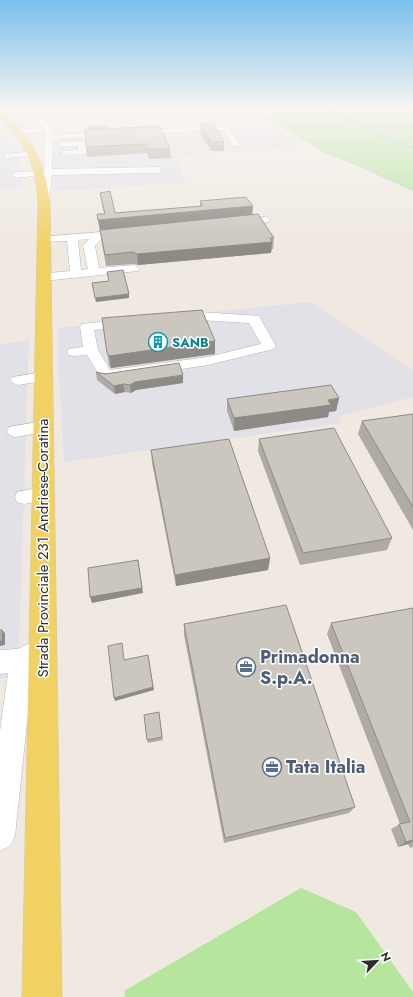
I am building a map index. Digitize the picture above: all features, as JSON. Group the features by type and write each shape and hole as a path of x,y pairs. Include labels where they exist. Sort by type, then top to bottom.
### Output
{"main road":[{"name":"Strada Provinciale 231 Andriese-Coratina","path":"34,155 42,170 44,203 44,427 34,496 22,656 42,997"}],"street":[{"path":"7,156 20,155"},
{"path":"49,155 49,160"},
{"path":"42,170 49,160 61,155"},
{"path":"15,172 42,170 158,170"},
{"path":"226,223 265,220"},
{"path":"44,239 139,232"},
{"path":"94,272 89,246 100,235"},
{"path":"72,237 76,274"},
{"path":"44,277 134,269"},
{"path":"140,322 88,327 90,350 106,375 208,361 269,346 254,318 199,316 162,320"},
{"path":"74,352 90,350"},
{"path":"18,380 44,377"},
{"path":"14,431 44,427"},
{"path":"0,836 22,656"}],"path":[{"path":"331,155 364,167 413,190"}],"shaded area":[{"path":"0,155 18,155 23,187 0,189"},
{"path":"54,155 183,155 175,155 186,183 55,191"},
{"path":"310,302 413,370 413,397 339,416 342,423 64,462 58,328"},
{"path":"29,340 18,676 0,679 0,345"}],"green space":[{"path":"329,155 413,155 413,191"},
{"path":"301,888 356,912 413,992 413,997 125,997 124,991"}],"building":[{"path":"110,191 115,213 202,206 200,201 246,197 253,206 98,220 97,214 105,214 100,193"},
{"path":"258,214 274,238 270,238 272,242 137,254 133,252 105,255 100,230"},
{"path":"123,270 129,294 95,298 92,283 109,281 107,272"},
{"name":"SANB","path":"202,310 215,341 109,356 107,353 102,318"},
{"path":"179,363 183,375 135,382 130,385 123,384 114,386 96,372 105,374"},
{"path":"331,385 339,398 328,400 331,405 234,418 227,399"},
{"path":"413,414 413,507 362,421"},
{"path":"334,428 392,538 303,553 259,439"},
{"path":"229,439 270,558 175,575 151,450"},
{"path":"138,560 142,588 90,597 88,568"},
{"path":"286,605 355,807 225,838 184,624"},
{"path":"413,608 413,840 406,842 399,824 410,822 331,623"},
{"path":"0,630 2,630 2,641 0,642"},
{"path":"122,643 124,660 148,655 153,687 114,698 108,646"},
{"path":"159,712 162,737 147,740 144,715"}],"place":[{"name":"SANB","path":"158,342"},
{"name":"Primadonna S.p.A.","path":"246,667"},
{"name":"Tata Italia","path":"272,767"}]}
